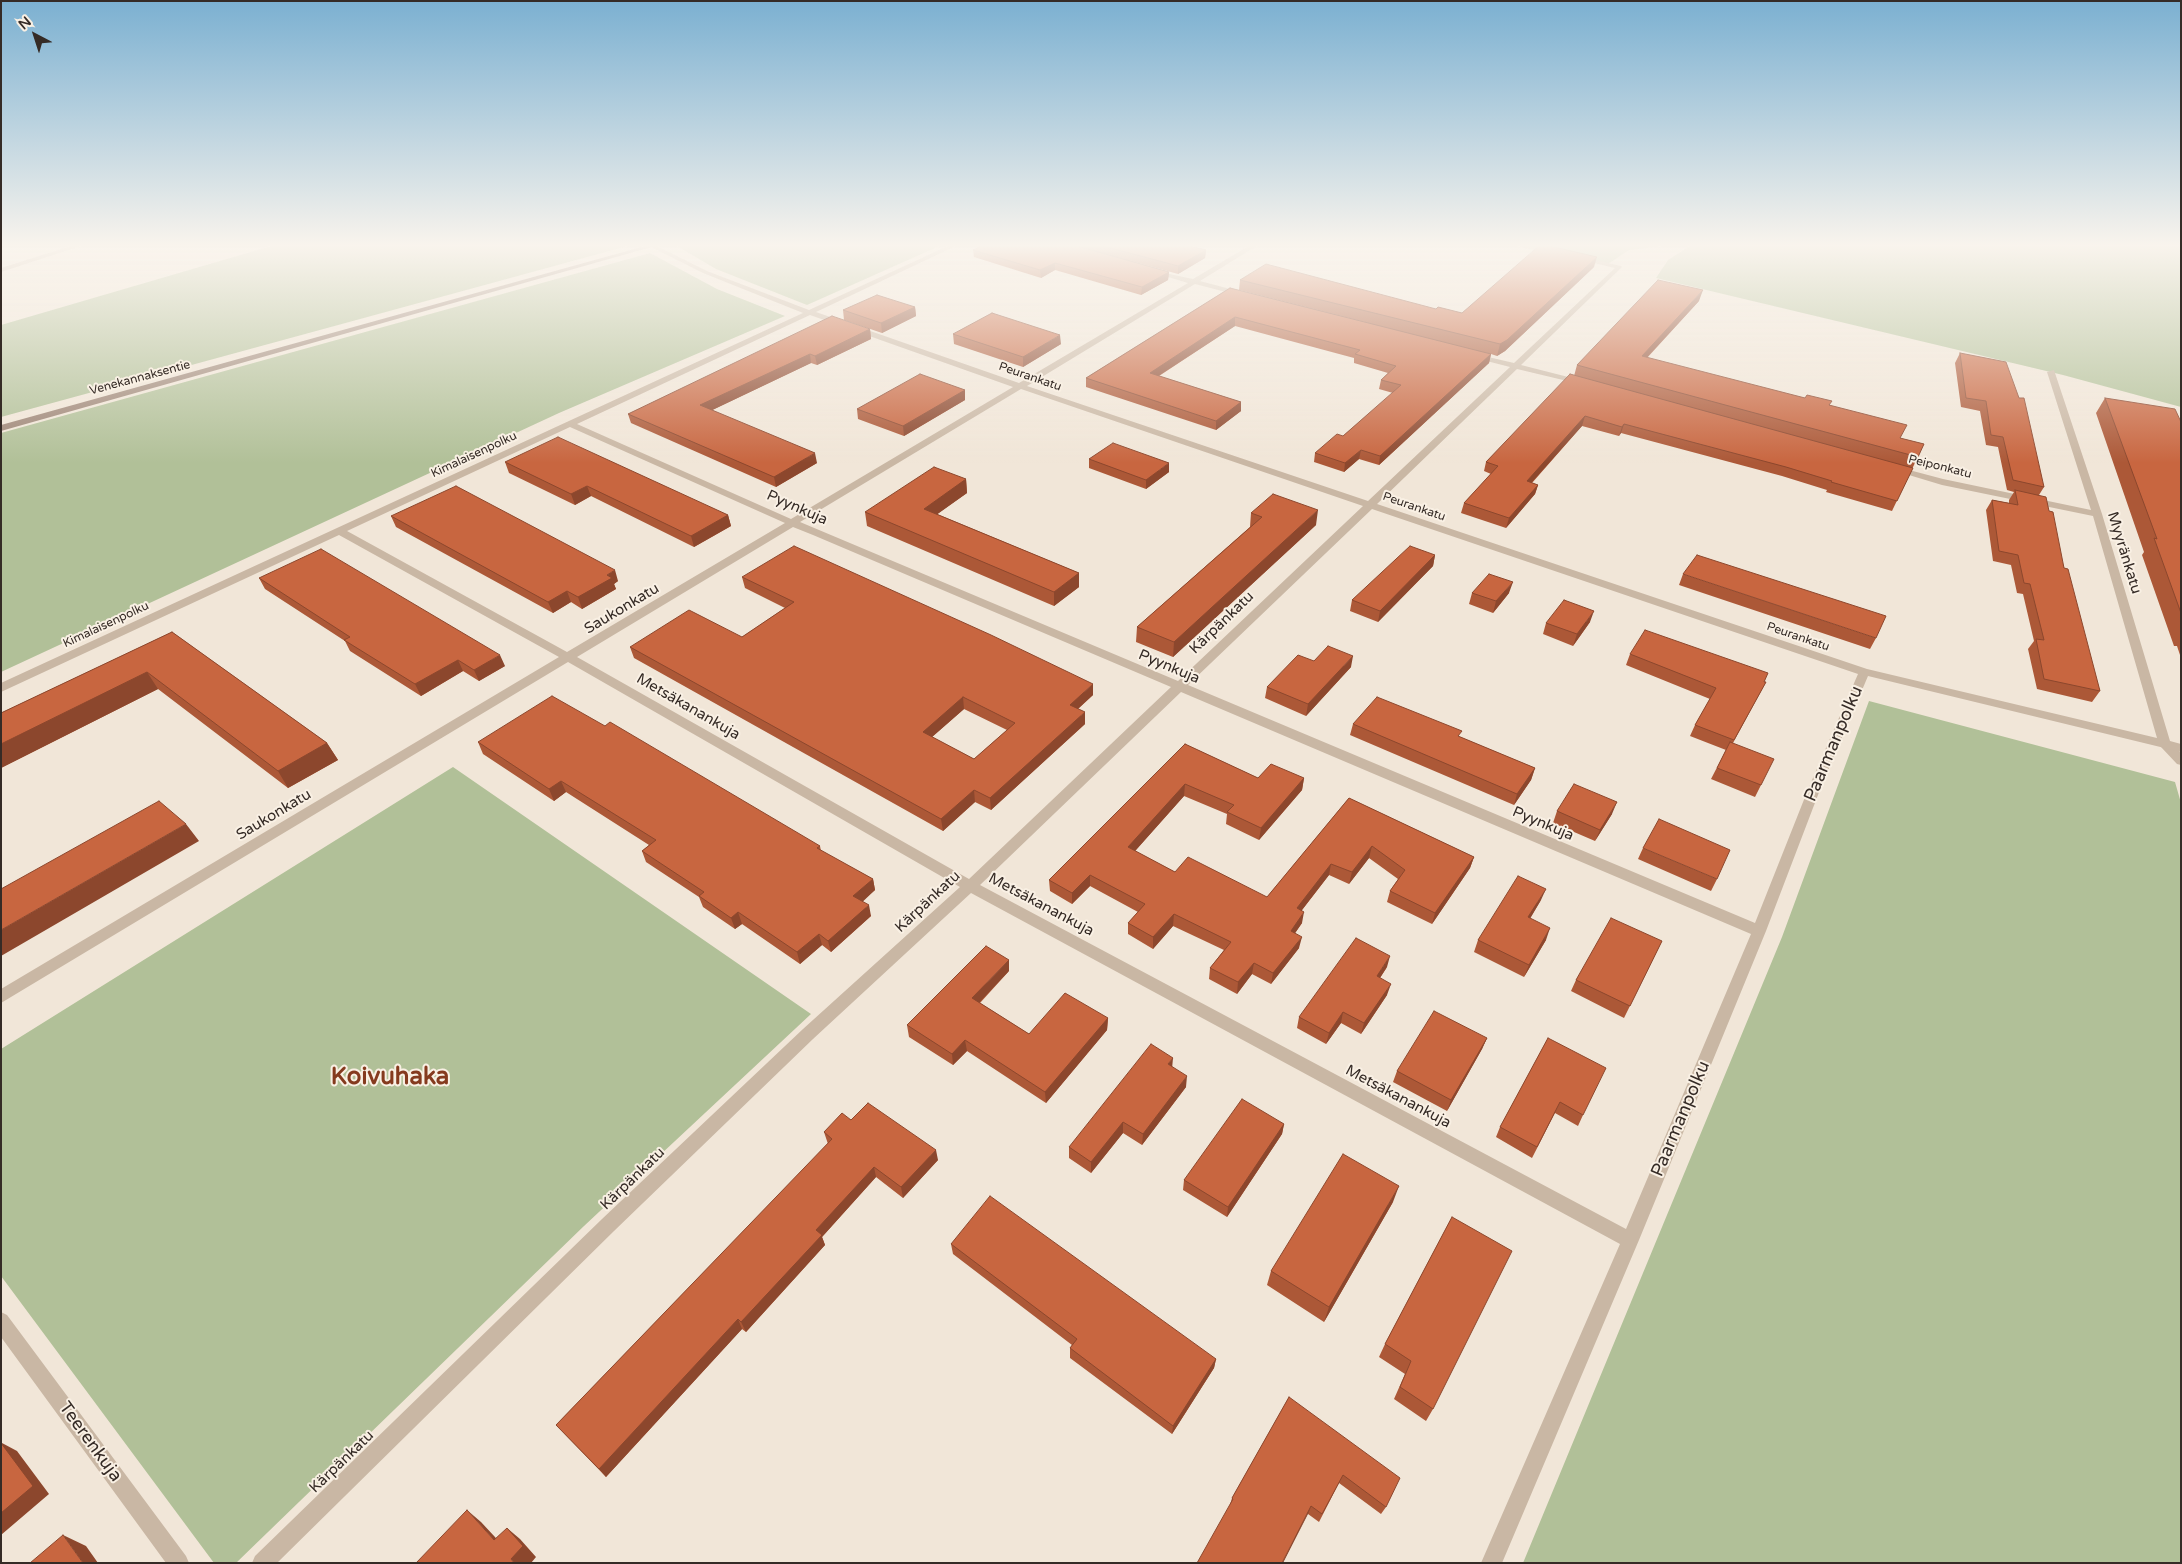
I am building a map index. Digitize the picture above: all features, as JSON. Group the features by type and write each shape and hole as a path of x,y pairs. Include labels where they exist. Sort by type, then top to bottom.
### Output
{"street":[{"name":"Venekannaksentie","path":"1,428 398,317"},
{"name":"Kimalaisenpolku","path":"1,688 797,317"},
{"name":"Peurankatu","path":"822,317 1022,387 1864,672 2181,748"},
{"name":"Saukonkatu","path":"1,997 1137,317"},
{"name":"Kärpänkatu","path":"262,1563 808,1034 970,886 1566,317"},
{"path":"1468,353 1586,385"},
{"name":"Myyränkatu","path":"2051,372 2097,514 2165,744"},
{"name":"Pyynkuja","path":"570,424 794,523 1178,687 1759,931"},
{"name":"Peiponkatu","path":"1888,467 1942,482 2097,514"},
{"name":"Metsäkanankuja","path":"338,530 970,886 1630,1240"},
{"name":"Paarmanpolku","path":"1491,1563 1630,1240 1759,931 1815,787 1864,672"},
{"path":"2165,744 2181,761"},
{"name":"Teerenkuja","path":"1,1321 179,1563"}],"green space":[{"path":"28,317 368,317 1,417 1,325"},
{"path":"419,317 783,317 559,413 1,672 1,433"},
{"path":"1820,317 2181,317 2181,407 2063,375"},
{"path":"1869,701 2175,782 2181,803 2181,1563 1523,1563 1782,937"},
{"path":"453,767 811,1014 584,1226 236,1563 214,1563 1,1276 1,1049"}],"building":[{"path":"830,317 870,329 815,356 810,354 700,405 815,453 774,477 628,414"},
{"path":"863,317 894,317 881,323"},
{"path":"985,317 1004,317 1060,335 1023,357 953,334"},
{"path":"1184,317 1345,317 1491,354 1380,456 1361,450 1345,463 1315,453 1337,434 1343,436 1401,385 1381,380 1396,366 1355,354 1360,350 1235,317 1150,373 1241,402 1216,421 1086,378"},
{"path":"1390,317 1532,317 1500,344"},
{"path":"1623,317 1678,317 1642,356 1805,398 1807,395 1832,401 1829,405 1907,425 1900,438 1924,444 1918,457 1577,365"},
{"path":"1960,353 2006,362 2019,398 2024,398 2044,487 2013,480 2003,437 1991,435 1986,401 1966,398"},
{"path":"920,374 965,390 903,426 857,409"},
{"path":"1570,374 1913,468 1897,501 1786,467 1624,424 1622,427 1585,416 1527,481 1538,485 1509,518 1464,503 1498,466 1486,462"},
{"path":"2105,398 2175,409 2181,422 2181,613 2154,538 2157,539"},
{"path":"558,437 728,515 691,536 587,486 571,494 505,462"},
{"path":"1113,443 1169,463 1146,480 1089,459"},
{"path":"934,467 966,479 924,509 1079,573 1054,592 865,512"},
{"path":"456,486 615,570 607,575 612,578 578,597 567,591 548,602 391,516"},
{"path":"2015,490 2046,497 2049,511 2053,512 2064,568 2068,569 2100,691 2044,679 2036,639 2044,640 2030,584 2024,583 2018,555 1999,551 1992,500 2018,505"},
{"path":"1273,494 1318,510 1174,642 1137,627 1262,517 1251,513"},
{"path":"794,546 991,635 1093,684 1070,705 1085,712 990,798 974,790 941,819 630,647 689,610 742,637 794,602 742,577","holes":["963,697 1015,723 974,759 923,732"]},
{"path":"1410,546 1435,555 1380,611 1352,600"},
{"path":"321,549 500,655 474,670 458,660 415,684 344,640 350,637 259,578"},
{"path":"1697,555 1886,616 1876,638 1683,574"},
{"path":"1489,574 1513,582 1496,601 1472,593"},
{"path":"1564,600 1594,611 1577,634 1546,623"},
{"path":"1645,630 1768,673 1764,682 1766,682 1734,740 1695,725 1716,688 1630,654"},
{"path":"172,632 327,743 278,771 147,672 1,744 1,713"},
{"path":"1328,646 1353,656 1308,704 1267,687 1298,655 1314,661"},
{"path":"552,696 605,726 610,722 820,846 817,848 873,879 853,896 869,905 828,941 819,934 797,952 738,912 731,918 699,896 704,892 642,851 656,840 561,781 549,789 478,742"},
{"path":"1377,697 1462,731 1458,736 1535,768 1517,794 1353,724"},
{"path":"1730,742 1774,759 1761,785 1717,768"},
{"path":"1185,744 1258,778 1271,764 1304,778 1261,828 1227,812 1234,805 1185,784 1128,847 1175,872 1188,857 1267,897 1349,798 1474,857 1435,913 1390,891 1405,870 1372,846 1352,872 1331,864 1297,908 1304,912 1291,931 1302,937 1273,973 1254,963 1238,982 1210,968 1231,942 1174,914 1153,937 1128,923 1145,904 1090,875 1072,893 1049,880"},
{"path":"1574,784 1617,802 1600,830 1557,811"},
{"path":"159,801 186,824 1,930 1,889"},
{"path":"1659,819 1730,850 1717,879 1643,848"},
{"path":"1518,876 1546,889 1528,917 1550,928 1529,965 1478,940"},
{"path":"1611,918 1662,941 1630,1006 1576,980"},
{"path":"1356,938 1390,956 1377,976 1391,984 1364,1023 1343,1012 1329,1033 1299,1017"},
{"path":"986,946 1009,960 972,998 1029,1034 1065,993 1108,1018 1045,1092 965,1040 952,1054 907,1025"},
{"path":"1434,1011 1487,1038 1451,1100 1397,1071"},
{"path":"1548,1038 1606,1068 1583,1115 1560,1102 1537,1147 1500,1127"},
{"path":"1151,1044 1173,1058 1168,1064 1187,1076 1143,1134 1123,1122 1091,1162 1069,1147"},
{"path":"1242,1099 1284,1124 1228,1207 1184,1180"},
{"path":"868,1103 936,1150 901,1187 874,1167 816,1230 822,1235 741,1322 738,1319 599,1469 556,1425 832,1139 824,1132 842,1113 851,1120"},
{"path":"1343,1154 1399,1186 1329,1307 1271,1271"},
{"path":"990,1196 1216,1359 1173,1426 1070,1348 1077,1339 951,1244"},
{"path":"1452,1217 1512,1251 1433,1409 1400,1387 1411,1361 1385,1344"},
{"path":"1289,1397 1400,1478 1386,1507 1343,1475 1322,1514 1311,1506 1282,1563 1197,1563 1232,1498"},
{"path":"1,1443 33,1486 1,1513"},
{"path":"467,1510 494,1540 507,1528 523,1546 511,1559 514,1563 416,1563"},
{"path":"63,1535 83,1563 30,1563"}],"district":[{"name":"Koivuhaka","path":"390,1078"}]}
